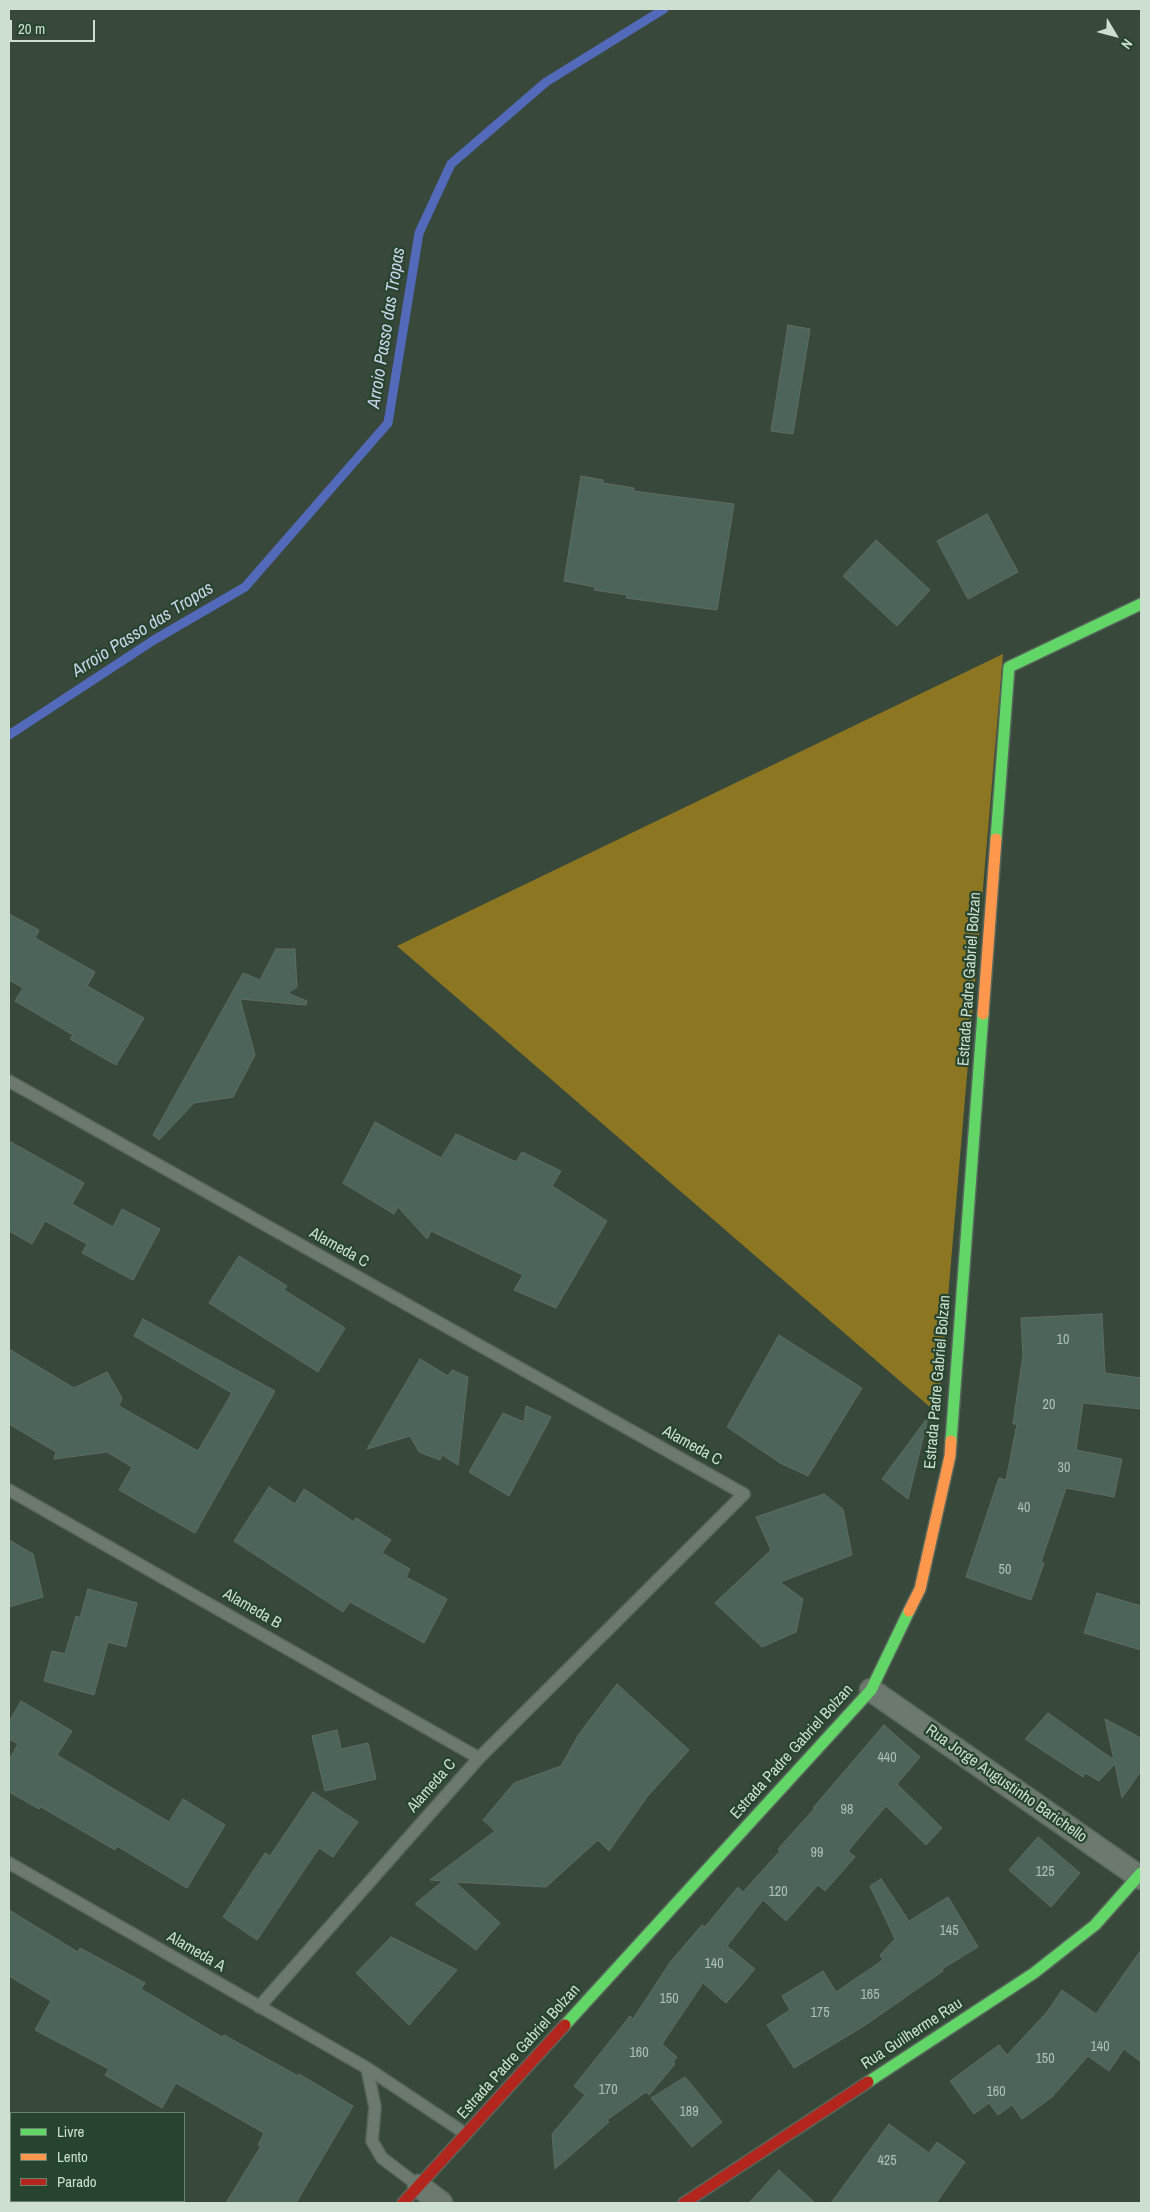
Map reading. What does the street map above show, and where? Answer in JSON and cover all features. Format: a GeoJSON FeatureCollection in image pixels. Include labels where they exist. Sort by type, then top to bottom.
{"type":"FeatureCollection","features":[{"type":"Feature","properties":{"kind":"street","name":"Estrada Padre Gabriel Bolzan"},"geometry":{"type":"LineString","coordinates":[[403,2203],[871,1690],[920,1588],[950,1456],[1009,667],[1141,604]]}},
{"type":"Feature","properties":{"kind":"street","name":"Rua Jorge Augustinho Barichello"},"geometry":{"type":"LineString","coordinates":[[871,1690],[1141,1876]]}},
{"type":"Feature","properties":{"kind":"street","name":"Rua Guilherme Rau"},"geometry":{"type":"LineString","coordinates":[[684,2203],[1034,1973],[1095,1925],[1141,1876]]}},
{"type":"Feature","properties":{"kind":"street"},"geometry":{"type":"LineString","coordinates":[[419,2186],[441,2203]]}},
{"type":"Feature","properties":{"kind":"lane","name":"Alameda C"},"geometry":{"type":"LineString","coordinates":[[9,1081],[744,1494],[479,1758],[259,2006]]}},
{"type":"Feature","properties":{"kind":"lane","name":"Alameda B"},"geometry":{"type":"LineString","coordinates":[[9,1490],[479,1758]]}},
{"type":"Feature","properties":{"kind":"lane","name":"Alameda A"},"geometry":{"type":"LineString","coordinates":[[9,1863],[367,2068],[466,2134]]}},
{"type":"Feature","properties":{"kind":"lane"},"geometry":{"type":"LineString","coordinates":[[367,2068],[375,2107],[372,2141],[382,2158],[419,2186]]}},
{"type":"Feature","properties":{"kind":"shaded area"},"geometry":{"type":"Polygon","coordinates":[[[1003,654],[938,1414],[397,946],[1003,654]]]}},
{"type":"Feature","properties":{"kind":"building"},"geometry":{"type":"Polygon","coordinates":[[[788,325],[810,329],[793,434],[771,431],[788,325]]]}},
{"type":"Feature","properties":{"kind":"building"},"geometry":{"type":"Polygon","coordinates":[[[581,476],[603,480],[603,483],[634,488],[633,491],[734,504],[717,610],[626,598],[627,595],[594,590],[595,587],[564,581],[581,476]]]}},
{"type":"Feature","properties":{"kind":"building"},"geometry":{"type":"Polygon","coordinates":[[[987,514],[1018,572],[968,599],[937,541],[987,514]]]}},
{"type":"Feature","properties":{"kind":"building"},"geometry":{"type":"Polygon","coordinates":[[[876,540],[930,590],[897,626],[843,576],[876,540]]]}},
{"type":"Feature","properties":{"kind":"building"},"geometry":{"type":"Polygon","coordinates":[[[9,914],[39,930],[35,938],[95,972],[87,986],[144,1018],[116,1065],[70,1039],[73,1035],[15,1001],[23,988],[9,980],[9,914]]]}},
{"type":"Feature","properties":{"kind":"building"},"geometry":{"type":"Polygon","coordinates":[[[276,949],[295,949],[297,987],[288,993],[307,1001],[306,1005],[240,999],[255,1055],[233,1097],[194,1103],[159,1140],[153,1135],[243,973],[260,980],[276,949]]]}},
{"type":"Feature","properties":{"kind":"building"},"geometry":{"type":"Polygon","coordinates":[[[375,1122],[441,1158],[456,1134],[516,1162],[522,1152],[561,1171],[552,1186],[607,1221],[556,1308],[514,1290],[523,1275],[431,1231],[427,1239],[398,1207],[394,1214],[343,1183],[375,1122]]]}},
{"type":"Feature","properties":{"kind":"building"},"geometry":{"type":"Polygon","coordinates":[[[9,1141],[84,1183],[72,1204],[113,1227],[122,1209],[160,1229],[133,1280],[82,1253],[87,1244],[45,1221],[32,1244],[9,1231],[9,1141]]]}},
{"type":"Feature","properties":{"kind":"building"},"geometry":{"type":"Polygon","coordinates":[[[239,1256],[287,1286],[284,1290],[345,1328],[318,1372],[209,1303],[239,1256]]]}},
{"type":"Feature","properties":{"kind":"building"},"geometry":{"type":"Polygon","coordinates":[[[1102,1314],[1105,1373],[1141,1378],[1141,1409],[1083,1403],[1076,1450],[1122,1459],[1114,1497],[1066,1488],[1041,1562],[1044,1563],[1031,1600],[966,1577],[999,1478],[1006,1480],[1017,1424],[1013,1424],[1023,1355],[1021,1318],[1102,1314]]]}},
{"type":"Feature","properties":{"kind":"building"},"geometry":{"type":"Polygon","coordinates":[[[143,1319],[275,1391],[195,1533],[119,1490],[132,1467],[107,1452],[54,1459],[56,1452],[9,1424],[9,1349],[74,1388],[107,1372],[122,1398],[119,1406],[198,1451],[232,1393],[134,1336],[143,1319]]]}},
{"type":"Feature","properties":{"kind":"building"},"geometry":{"type":"Polygon","coordinates":[[[779,1335],[862,1388],[808,1476],[780,1463],[727,1427],[779,1335]]]}},
{"type":"Feature","properties":{"kind":"building"},"geometry":{"type":"Polygon","coordinates":[[[420,1359],[448,1376],[452,1370],[468,1377],[458,1465],[442,1455],[440,1460],[419,1452],[410,1436],[367,1449],[420,1359]]]}},
{"type":"Feature","properties":{"kind":"building"},"geometry":{"type":"Polygon","coordinates":[[[526,1406],[551,1417],[509,1496],[469,1472],[503,1413],[524,1422],[526,1406]]]}},
{"type":"Feature","properties":{"kind":"building"},"geometry":{"type":"Polygon","coordinates":[[[928,1418],[908,1499],[882,1479],[928,1418]]]}},
{"type":"Feature","properties":{"kind":"building"},"geometry":{"type":"Polygon","coordinates":[[[269,1487],[295,1504],[304,1489],[354,1522],[356,1518],[391,1540],[382,1553],[410,1569],[406,1577],[447,1599],[424,1643],[350,1602],[343,1612],[234,1541],[269,1487]]]}},
{"type":"Feature","properties":{"kind":"building"},"geometry":{"type":"Polygon","coordinates":[[[824,1494],[843,1509],[852,1555],[780,1582],[803,1599],[796,1632],[762,1647],[715,1603],[771,1550],[756,1517],[824,1494]]]}},
{"type":"Feature","properties":{"kind":"building"},"geometry":{"type":"Polygon","coordinates":[[[9,1540],[33,1554],[43,1597],[9,1607],[9,1540]]]}},
{"type":"Feature","properties":{"kind":"building"},"geometry":{"type":"Polygon","coordinates":[[[88,1589],[137,1603],[126,1647],[108,1642],[94,1695],[44,1681],[52,1651],[65,1654],[76,1616],[80,1618],[88,1589]]]}},
{"type":"Feature","properties":{"kind":"building"},"geometry":{"type":"Polygon","coordinates":[[[1097,1593],[1141,1606],[1141,1650],[1084,1633],[1097,1593]]]}},
{"type":"Feature","properties":{"kind":"building"},"geometry":{"type":"Polygon","coordinates":[[[617,1684],[689,1750],[647,1797],[609,1851],[598,1840],[546,1887],[455,1882],[500,1923],[476,1950],[415,1904],[443,1881],[430,1880],[495,1831],[483,1820],[514,1783],[561,1766],[579,1734],[617,1684]]]}},
{"type":"Feature","properties":{"kind":"building"},"geometry":{"type":"Polygon","coordinates":[[[21,1701],[72,1731],[57,1755],[169,1822],[183,1799],[225,1825],[187,1888],[117,1846],[115,1850],[41,1807],[39,1809],[9,1792],[9,1760],[18,1744],[9,1739],[9,1722],[21,1701]]]}},
{"type":"Feature","properties":{"kind":"building"},"geometry":{"type":"Polygon","coordinates":[[[1048,1713],[1114,1760],[1105,1719],[1141,1738],[1141,1771],[1122,1798],[1115,1764],[1099,1781],[1085,1773],[1083,1777],[1025,1739],[1048,1713]]]}},
{"type":"Feature","properties":{"kind":"building"},"geometry":{"type":"Polygon","coordinates":[[[884,1725],[920,1757],[897,1784],[942,1828],[926,1845],[886,1806],[848,1851],[855,1857],[825,1891],[818,1885],[786,1921],[763,1900],[727,1946],[755,1969],[726,2003],[703,1983],[662,2044],[677,2057],[673,2062],[675,2064],[649,2095],[646,2092],[607,2120],[609,2122],[555,2169],[552,2134],[585,2095],[574,2086],[630,2016],[633,2019],[671,1961],[702,1925],[705,1927],[738,1887],[743,1892],[780,1851],[778,1849],[884,1725]]]}},
{"type":"Feature","properties":{"kind":"building"},"geometry":{"type":"Polygon","coordinates":[[[337,1730],[341,1749],[368,1743],[376,1779],[325,1791],[312,1736],[337,1730]]]}},
{"type":"Feature","properties":{"kind":"building"},"geometry":{"type":"Polygon","coordinates":[[[313,1792],[358,1822],[333,1857],[319,1848],[257,1940],[223,1917],[265,1853],[270,1856],[313,1792]]]}},
{"type":"Feature","properties":{"kind":"building"},"geometry":{"type":"Polygon","coordinates":[[[1038,1837],[1080,1873],[1051,1907],[1009,1870],[1038,1837]]]}},
{"type":"Feature","properties":{"kind":"building"},"geometry":{"type":"Polygon","coordinates":[[[881,1879],[909,1921],[948,1897],[978,1947],[942,1969],[943,1971],[864,2026],[794,2068],[767,2025],[790,2010],[782,1996],[823,1971],[836,1992],[883,1960],[880,1955],[895,1939],[870,1886],[881,1879]]]}},
{"type":"Feature","properties":{"kind":"building"},"geometry":{"type":"Polygon","coordinates":[[[9,1910],[78,1952],[80,1948],[145,1983],[141,1989],[222,2037],[224,2035],[298,2076],[299,2074],[353,2106],[296,2203],[226,2203],[261,2146],[258,2145],[264,2133],[176,2083],[162,2108],[105,2075],[109,2069],[35,2030],[51,2001],[9,1976],[9,1910]]]}},
{"type":"Feature","properties":{"kind":"building"},"geometry":{"type":"Polygon","coordinates":[[[391,1937],[457,1970],[409,2025],[356,1973],[391,1937]]]}},
{"type":"Feature","properties":{"kind":"building"},"geometry":{"type":"Polygon","coordinates":[[[1141,1950],[1141,2062],[1124,2049],[1109,2071],[1088,2056],[1052,2097],[1022,2119],[1012,2105],[998,2115],[989,2103],[974,2114],[950,2081],[999,2045],[1007,2055],[1047,2012],[1062,1990],[1096,2014],[1141,1950]]]}},
{"type":"Feature","properties":{"kind":"building"},"geometry":{"type":"Polygon","coordinates":[[[685,2077],[722,2122],[692,2147],[651,2098],[685,2077]]]}},
{"type":"Feature","properties":{"kind":"building"},"geometry":{"type":"Polygon","coordinates":[[[889,2124],[929,2153],[937,2142],[965,2162],[936,2203],[831,2203],[889,2124]]]}},
{"type":"Feature","properties":{"kind":"building"},"geometry":{"type":"Polygon","coordinates":[[[779,2170],[815,2203],[749,2203],[779,2170]]]}},
{"type":"Feature","properties":{"kind":"waterway","name":"Arroio Passo das Tropas"},"geometry":{"type":"LineString","coordinates":[[9,735],[154,640],[245,587],[388,423],[419,233],[451,164],[546,82],[664,9]]}},
{"type":"Feature","properties":{"kind":"traffic: fast"},"geometry":{"type":"LineString","coordinates":[[996,839],[1009,667],[1141,604]]}},
{"type":"Feature","properties":{"kind":"traffic: fast"},"geometry":{"type":"LineString","coordinates":[[951,1441],[983,1014]]}},
{"type":"Feature","properties":{"kind":"traffic: fast"},"geometry":{"type":"LineString","coordinates":[[565,2025],[871,1690],[909,1611]]}},
{"type":"Feature","properties":{"kind":"traffic: fast"},"geometry":{"type":"LineString","coordinates":[[868,2082],[1034,1973],[1095,1925],[1141,1873]]}},
{"type":"Feature","properties":{"kind":"traffic: slow"},"geometry":{"type":"LineString","coordinates":[[983,1014],[996,839]]}},
{"type":"Feature","properties":{"kind":"traffic: slow"},"geometry":{"type":"LineString","coordinates":[[909,1611],[920,1589],[950,1456],[951,1441]]}},
{"type":"Feature","properties":{"kind":"traffic: jam"},"geometry":{"type":"LineString","coordinates":[[403,2203],[565,2025]]}},
{"type":"Feature","properties":{"kind":"traffic: jam"},"geometry":{"type":"LineString","coordinates":[[684,2203],[868,2082]]}}]}
